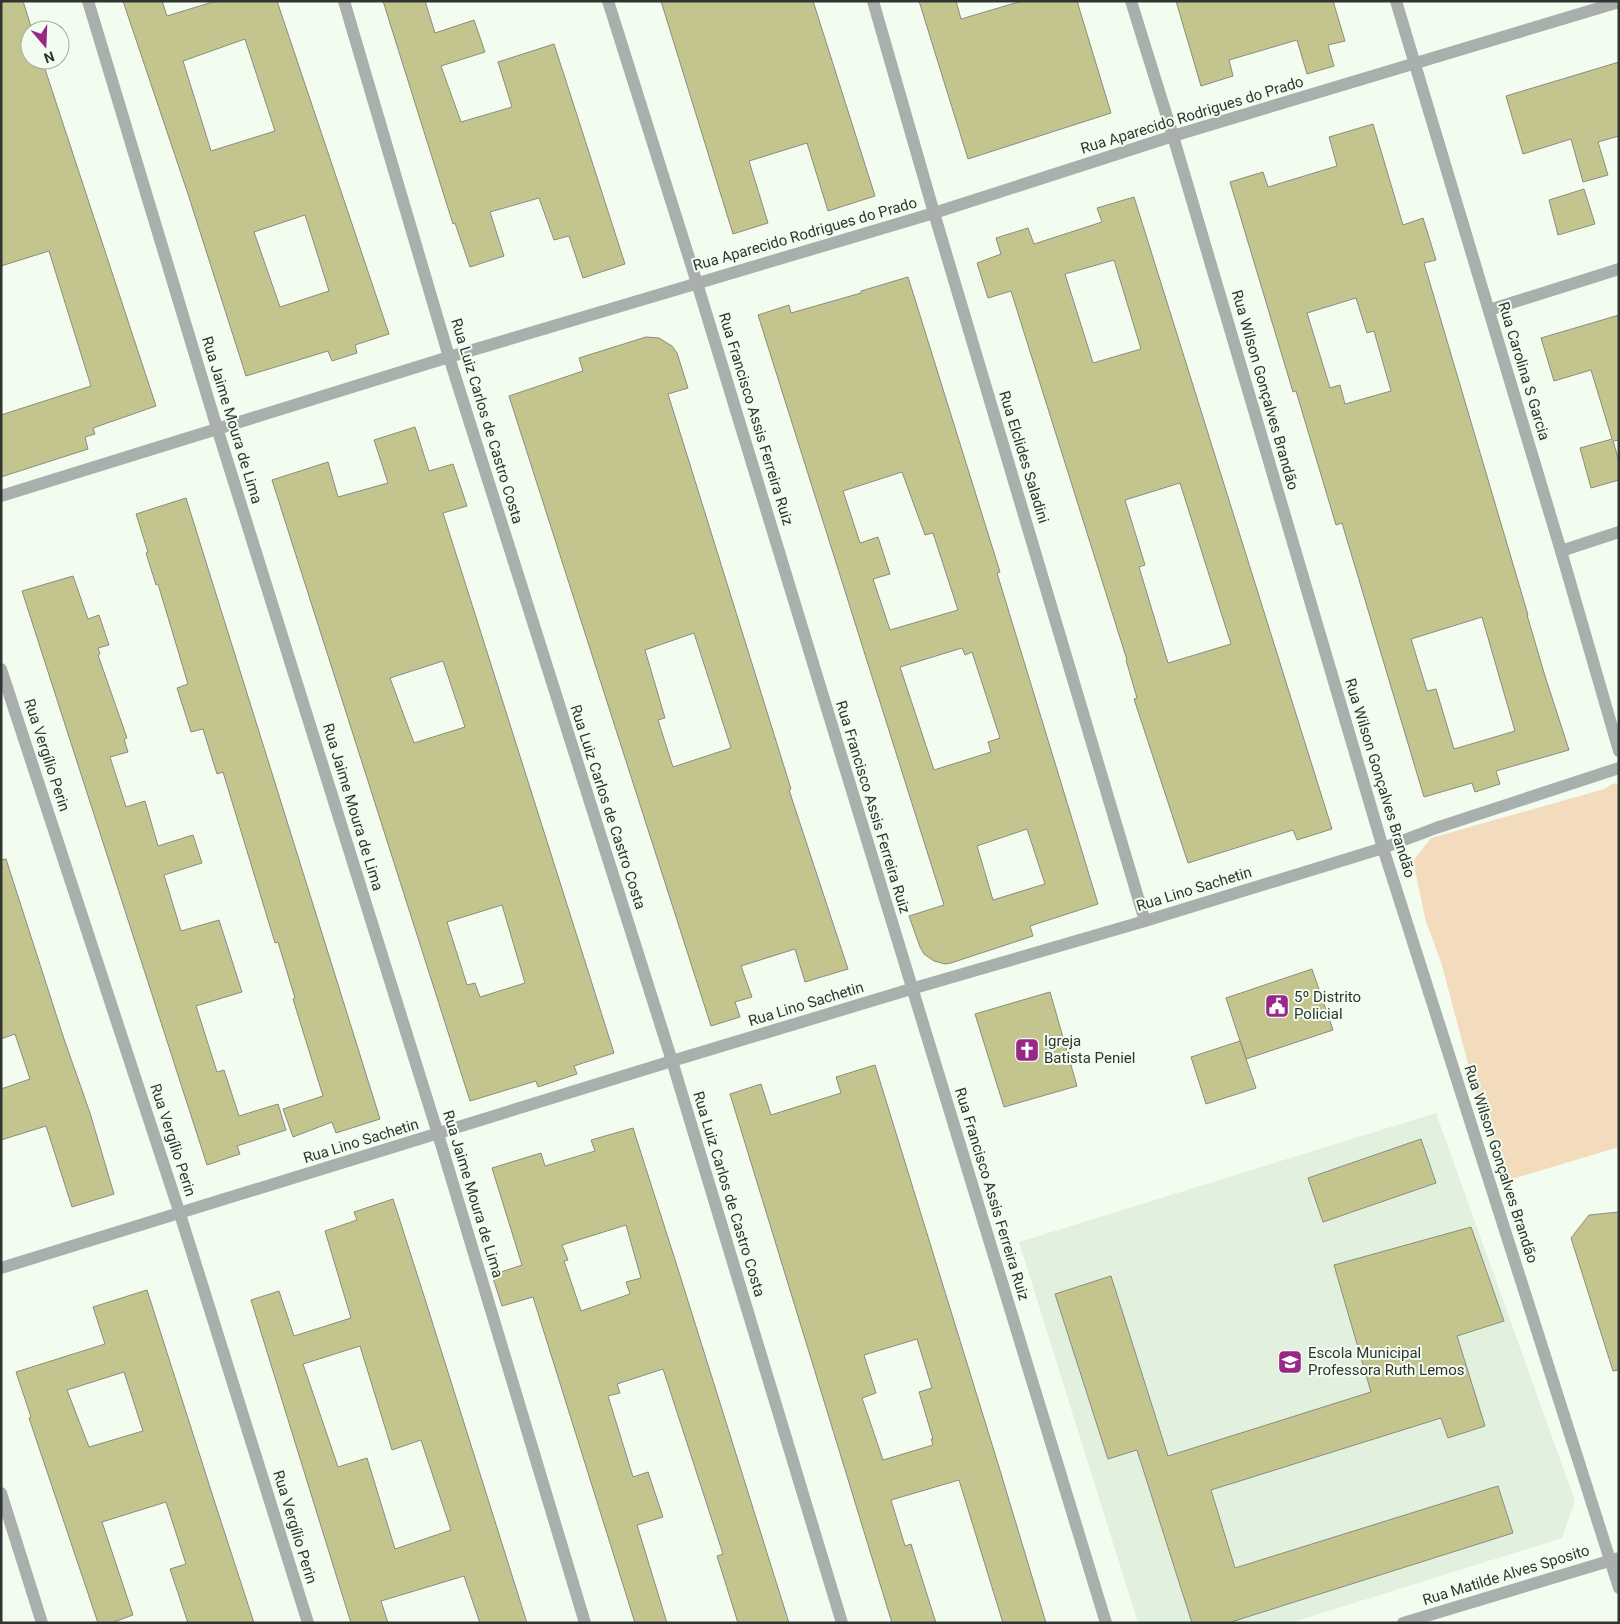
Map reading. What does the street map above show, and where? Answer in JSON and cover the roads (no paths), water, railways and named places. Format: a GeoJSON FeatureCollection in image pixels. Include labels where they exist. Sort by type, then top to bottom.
{"type":"FeatureCollection","features":[{"type":"Feature","properties":{"kind":"street","name":"Rua Jaime Moura de Lima"},"geometry":{"type":"LineString","coordinates":[[88,1],[217,428],[438,1134],[585,1623]]}},
{"type":"Feature","properties":{"kind":"street","name":"Rua Luiz Carlos de Castro Costa"},"geometry":{"type":"LineString","coordinates":[[344,1],[449,357],[672,1061],[842,1623]]}},
{"type":"Feature","properties":{"kind":"street","name":"Rua Francisco Assis Ferreira Ruiz"},"geometry":{"type":"LineString","coordinates":[[608,1],[697,282],[1106,1623]]}},
{"type":"Feature","properties":{"kind":"street","name":"Rua Elclides Saladini"},"geometry":{"type":"LineString","coordinates":[[873,1],[1145,921]]}},
{"type":"Feature","properties":{"kind":"street","name":"Rua Wilson Gonçalves Brandão"},"geometry":{"type":"LineString","coordinates":[[1131,1],[1173,136],[1383,848],[1614,1559],[1619,1588]]}},
{"type":"Feature","properties":{"kind":"street","name":"Rua Carolina S Garcia"},"geometry":{"type":"LineString","coordinates":[[1396,1],[1619,751]]}},
{"type":"Feature","properties":{"kind":"street","name":"Rua Aparecido Rodrigues do Prado"},"geometry":{"type":"LineString","coordinates":[[1,496],[449,357],[934,212],[1173,136],[1619,2]]}},
{"type":"Feature","properties":{"kind":"street"},"geometry":{"type":"LineString","coordinates":[[1489,310],[1619,269]]}},
{"type":"Feature","properties":{"kind":"street"},"geometry":{"type":"LineString","coordinates":[[1561,551],[1619,532]]}},
{"type":"Feature","properties":{"kind":"street","name":"Rua Vergílio Perin"},"geometry":{"type":"LineString","coordinates":[[1,670],[180,1214],[308,1623]]}},
{"type":"Feature","properties":{"kind":"street","name":"Rua Lino Sachetin"},"geometry":{"type":"LineString","coordinates":[[1,1268],[672,1061],[1145,921],[1383,848],[1436,828],[1619,768]]}},
{"type":"Feature","properties":{"kind":"street"},"geometry":{"type":"LineString","coordinates":[[1,1493],[42,1623]]}},
{"type":"Feature","properties":{"kind":"street","name":"Rua Matilde Alves Sposito"},"geometry":{"type":"LineString","coordinates":[[1403,1623],[1614,1559]]}},
{"type":"Feature","properties":{"kind":"place","name":"5º Distrito Policial"},"geometry":{"type":"Point","coordinates":[1277,1006]}},
{"type":"Feature","properties":{"kind":"place","name":"Igreja Batista Peniel"},"geometry":{"type":"Point","coordinates":[1027,1050]}},
{"type":"Feature","properties":{"kind":"place","name":"Escola Municipal Professora Ruth Lemos"},"geometry":{"type":"Point","coordinates":[1290,1362]}}]}
